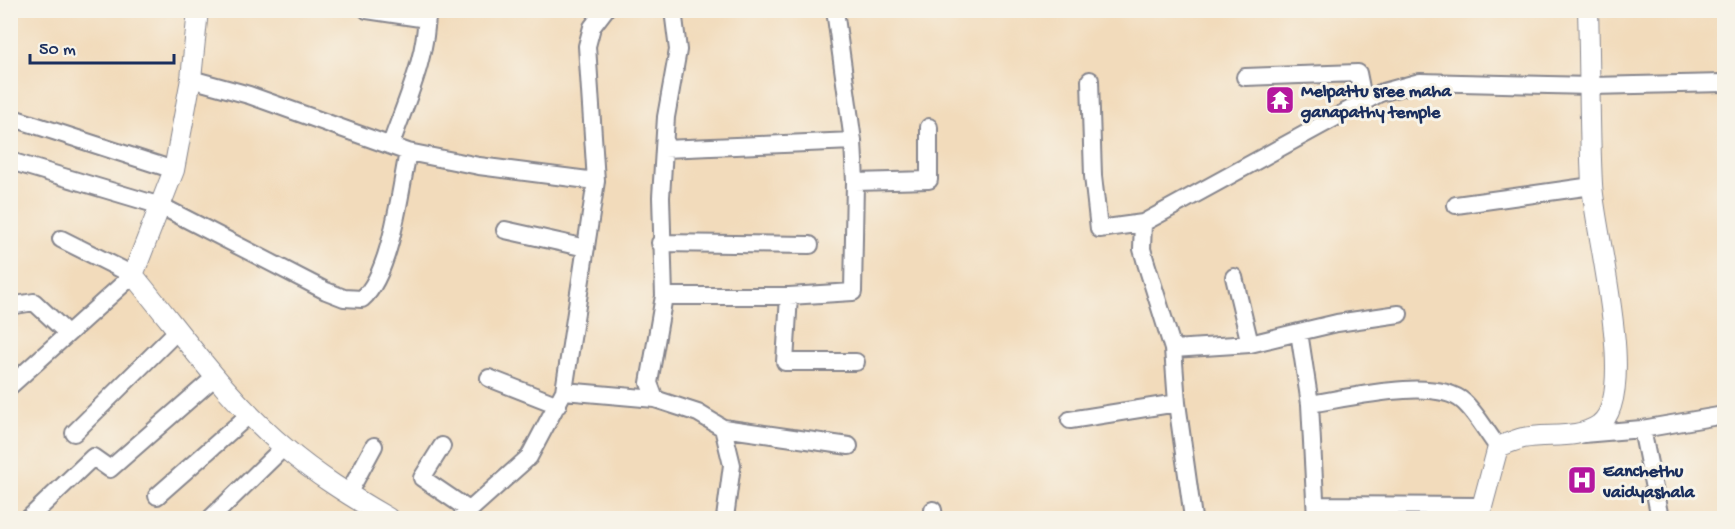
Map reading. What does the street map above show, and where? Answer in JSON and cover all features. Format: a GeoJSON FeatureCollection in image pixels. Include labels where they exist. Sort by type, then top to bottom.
{"type":"FeatureCollection","features":[{"type":"Feature","properties":{"kind":"street"},"geometry":{"type":"LineString","coordinates":[[10,386],[133,275],[174,170],[191,79],[198,10]]}},
{"type":"Feature","properties":{"kind":"street"},"geometry":{"type":"LineString","coordinates":[[367,10],[427,15],[423,54],[390,144]]}},
{"type":"Feature","properties":{"kind":"street"},"geometry":{"type":"LineString","coordinates":[[442,446],[422,478],[465,514],[529,457],[561,398],[596,181],[587,46],[592,27],[604,10]]}},
{"type":"Feature","properties":{"kind":"street"},"geometry":{"type":"LineString","coordinates":[[656,399],[649,383],[663,296],[660,243],[666,117],[678,50],[673,10]]}},
{"type":"Feature","properties":{"kind":"street"},"geometry":{"type":"LineString","coordinates":[[663,296],[789,296],[853,292],[855,182],[853,141],[835,10]]}},
{"type":"Feature","properties":{"kind":"street"},"geometry":{"type":"LineString","coordinates":[[1579,434],[1600,424],[1611,405],[1615,377],[1611,298],[1592,186],[1588,10]]}},
{"type":"Feature","properties":{"kind":"street"},"geometry":{"type":"LineString","coordinates":[[1245,77],[1358,73],[1364,103]]}},
{"type":"Feature","properties":{"kind":"street"},"geometry":{"type":"LineString","coordinates":[[191,79],[249,94],[408,152],[479,166],[596,181]]}},
{"type":"Feature","properties":{"kind":"street"},"geometry":{"type":"LineString","coordinates":[[1090,80],[1093,176],[1099,229],[1143,224],[1380,93],[1420,82],[1591,86],[1725,83]]}},
{"type":"Feature","properties":{"kind":"street"},"geometry":{"type":"LineString","coordinates":[[10,117],[174,170]]}},
{"type":"Feature","properties":{"kind":"street"},"geometry":{"type":"LineString","coordinates":[[855,182],[929,180],[929,127]]}},
{"type":"Feature","properties":{"kind":"street"},"geometry":{"type":"LineString","coordinates":[[664,150],[853,141]]}},
{"type":"Feature","properties":{"kind":"street"},"geometry":{"type":"LineString","coordinates":[[10,161],[160,206],[326,291],[344,298],[362,299],[370,293],[383,270],[408,152]]}},
{"type":"Feature","properties":{"kind":"street"},"geometry":{"type":"LineString","coordinates":[[1456,205],[1592,186]]}},
{"type":"Feature","properties":{"kind":"street"},"geometry":{"type":"LineString","coordinates":[[1143,224],[1144,256],[1173,349],[1177,403],[1193,519]]}},
{"type":"Feature","properties":{"kind":"street"},"geometry":{"type":"LineString","coordinates":[[505,230],[586,248]]}},
{"type":"Feature","properties":{"kind":"street"},"geometry":{"type":"LineString","coordinates":[[61,239],[133,275],[176,332],[250,414],[284,447],[348,494],[388,519]]}},
{"type":"Feature","properties":{"kind":"street"},"geometry":{"type":"LineString","coordinates":[[660,243],[810,245]]}},
{"type":"Feature","properties":{"kind":"street"},"geometry":{"type":"LineString","coordinates":[[1234,277],[1250,344]]}},
{"type":"Feature","properties":{"kind":"street"},"geometry":{"type":"LineString","coordinates":[[789,296],[785,362],[856,362]]}},
{"type":"Feature","properties":{"kind":"street"},"geometry":{"type":"LineString","coordinates":[[10,306],[34,302],[67,333]]}},
{"type":"Feature","properties":{"kind":"street"},"geometry":{"type":"LineString","coordinates":[[1173,349],[1250,344],[1337,323],[1398,314]]}},
{"type":"Feature","properties":{"kind":"street"},"geometry":{"type":"LineString","coordinates":[[74,433],[176,332]]}},
{"type":"Feature","properties":{"kind":"street"},"geometry":{"type":"LineString","coordinates":[[1299,332],[1310,404],[1316,512],[1479,512],[1498,447]]}},
{"type":"Feature","properties":{"kind":"street"},"geometry":{"type":"LineString","coordinates":[[29,519],[93,456],[110,469],[215,376]]}},
{"type":"Feature","properties":{"kind":"street"},"geometry":{"type":"LineString","coordinates":[[489,378],[561,398],[656,399],[698,413],[723,428],[849,446]]}},
{"type":"Feature","properties":{"kind":"street"},"geometry":{"type":"LineString","coordinates":[[1310,404],[1425,388],[1448,392],[1465,403],[1498,447]]}},
{"type":"Feature","properties":{"kind":"street"},"geometry":{"type":"LineString","coordinates":[[1070,420],[1177,403]]}},
{"type":"Feature","properties":{"kind":"street"},"geometry":{"type":"LineString","coordinates":[[157,496],[250,414]]}},
{"type":"Feature","properties":{"kind":"street"},"geometry":{"type":"LineString","coordinates":[[1498,447],[1523,438],[1642,429],[1725,415]]}},
{"type":"Feature","properties":{"kind":"street"},"geometry":{"type":"LineString","coordinates":[[723,428],[732,465],[725,519]]}},
{"type":"Feature","properties":{"kind":"street"},"geometry":{"type":"LineString","coordinates":[[1642,429],[1660,519]]}},
{"type":"Feature","properties":{"kind":"street"},"geometry":{"type":"LineString","coordinates":[[348,494],[374,446]]}},
{"type":"Feature","properties":{"kind":"street"},"geometry":{"type":"LineString","coordinates":[[211,519],[284,447]]}},
{"type":"Feature","properties":{"kind":"place","name":"Melpattu sree maha ganapathy temple"},"geometry":{"type":"Point","coordinates":[1280,100]}},
{"type":"Feature","properties":{"kind":"place","name":"Eanchethu vaidyashala"},"geometry":{"type":"Point","coordinates":[1582,480]}}]}
